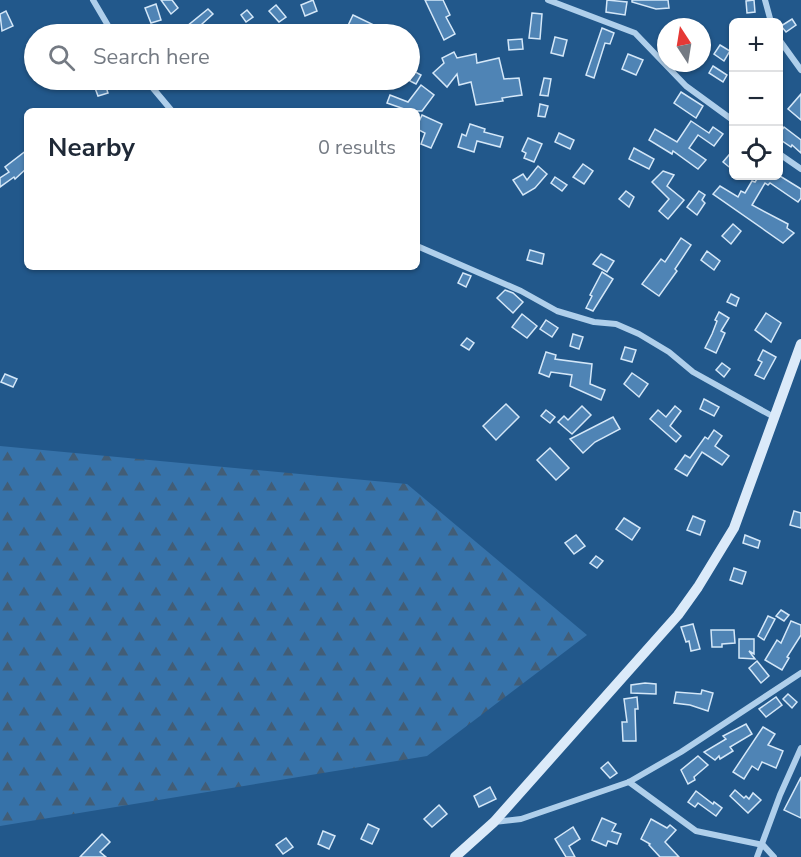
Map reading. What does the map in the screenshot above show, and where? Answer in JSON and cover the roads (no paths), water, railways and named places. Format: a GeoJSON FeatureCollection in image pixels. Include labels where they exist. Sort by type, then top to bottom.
{"type":"FeatureCollection","features":[{"type":"Feature","properties":{"kind":"street"},"geometry":{"type":"LineString","coordinates":[[93,0],[107,24]]}},
{"type":"Feature","properties":{"kind":"street"},"geometry":{"type":"LineString","coordinates":[[548,0],[635,33],[686,86],[729,116]]}},
{"type":"Feature","properties":{"kind":"street"},"geometry":{"type":"LineString","coordinates":[[765,0],[770,18]]}},
{"type":"Feature","properties":{"kind":"street"},"geometry":{"type":"LineString","coordinates":[[783,45],[801,70]]}},
{"type":"Feature","properties":{"kind":"street"},"geometry":{"type":"LineString","coordinates":[[154,90],[169,108]]}},
{"type":"Feature","properties":{"kind":"street"},"geometry":{"type":"LineString","coordinates":[[783,156],[801,169]]}},
{"type":"Feature","properties":{"kind":"street"},"geometry":{"type":"LineString","coordinates":[[420,247],[521,291],[557,311],[594,322],[616,324],[639,334],[669,352],[693,372],[774,417]]}},
{"type":"Feature","properties":{"kind":"street"},"geometry":{"type":"LineString","coordinates":[[455,857],[494,822],[678,615],[698,587],[734,528],[800,347]]}},
{"type":"Feature","properties":{"kind":"street"},"geometry":{"type":"LineString","coordinates":[[494,822],[521,819],[629,782],[681,753],[801,673]]}},
{"type":"Feature","properties":{"kind":"street"},"geometry":{"type":"LineString","coordinates":[[757,857],[780,795],[801,748]]}},
{"type":"Feature","properties":{"kind":"street"},"geometry":{"type":"LineString","coordinates":[[629,782],[696,831],[763,845],[774,857]]}}]}
